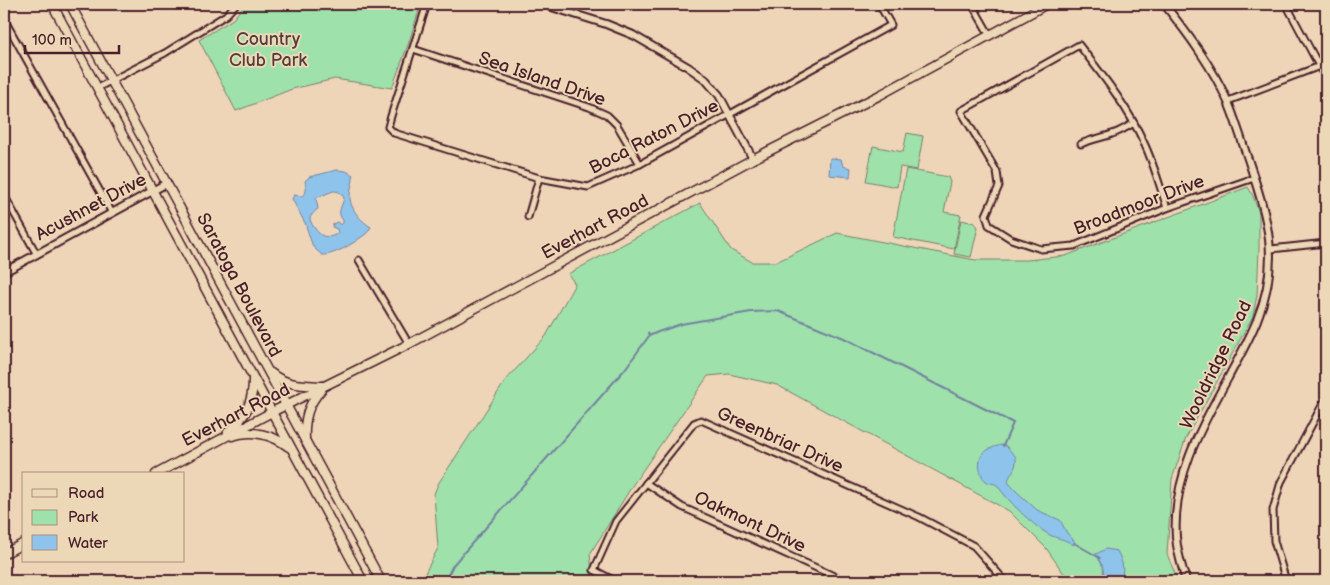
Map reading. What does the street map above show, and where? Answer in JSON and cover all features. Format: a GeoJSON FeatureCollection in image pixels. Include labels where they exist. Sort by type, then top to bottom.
{"type":"FeatureCollection","features":[{"type":"Feature","properties":{"kind":"main road","name":"Saratoga Boulevard"},"geometry":{"type":"LineString","coordinates":[[52,4],[363,581]]}},
{"type":"Feature","properties":{"kind":"main road","name":"Saratoga Boulevard"},"geometry":{"type":"LineString","coordinates":[[70,4],[381,581]]}},
{"type":"Feature","properties":{"kind":"main road","name":"Everhart Road"},"geometry":{"type":"LineString","coordinates":[[160,472],[272,412],[409,344],[753,159],[880,95],[1047,4]]}},
{"type":"Feature","properties":{"kind":"main road"},"geometry":{"type":"LineString","coordinates":[[267,369],[281,380],[291,384],[325,386]]}},
{"type":"Feature","properties":{"kind":"main road"},"geometry":{"type":"LineString","coordinates":[[220,439],[240,421],[247,410],[251,398],[253,377]]}},
{"type":"Feature","properties":{"kind":"main road"},"geometry":{"type":"LineString","coordinates":[[305,441],[304,426],[307,412],[313,400],[325,386]]}},
{"type":"Feature","properties":{"kind":"main road"},"geometry":{"type":"LineString","coordinates":[[220,439],[236,434],[265,434],[290,448]]}},
{"type":"Feature","properties":{"kind":"main road"},"geometry":{"type":"LineString","coordinates":[[4,554],[22,544]]}},
{"type":"Feature","properties":{"kind":"street"},"geometry":{"type":"LineString","coordinates":[[97,88],[166,53],[226,15],[236,4]]}},
{"type":"Feature","properties":{"kind":"street"},"geometry":{"type":"LineString","coordinates":[[413,49],[427,4]]}},
{"type":"Feature","properties":{"kind":"street"},"geometry":{"type":"LineString","coordinates":[[542,4],[552,5],[633,35],[688,66],[705,79],[719,95],[753,159]]}},
{"type":"Feature","properties":{"kind":"street","name":"Boca Raton Drive"},"geometry":{"type":"LineString","coordinates":[[413,49],[388,127],[394,133],[539,178],[588,187],[640,164],[891,25],[879,4]]}},
{"type":"Feature","properties":{"kind":"street"},"geometry":{"type":"LineString","coordinates":[[972,4],[989,34]]}},
{"type":"Feature","properties":{"kind":"street","name":"Wooldridge Road"},"geometry":{"type":"LineString","coordinates":[[1164,4],[1186,31],[1210,68],[1228,101],[1264,209],[1269,232],[1270,249],[1268,280],[1257,320],[1248,341],[1202,426],[1184,469],[1176,514],[1176,538],[1186,581]]}},
{"type":"Feature","properties":{"kind":"street"},"geometry":{"type":"LineString","coordinates":[[1286,4],[1326,79]]}},
{"type":"Feature","properties":{"kind":"street"},"geometry":{"type":"LineString","coordinates":[[4,19],[112,213]]}},
{"type":"Feature","properties":{"kind":"street","name":"Broadmoor Drive"},"geometry":{"type":"LineString","coordinates":[[1134,123],[1109,83],[1079,45],[961,111],[997,172],[999,186],[986,215],[988,225],[1011,239],[1041,249],[1074,246],[1167,208],[1254,178]]}},
{"type":"Feature","properties":{"kind":"street","name":"Sea Island Drive"},"geometry":{"type":"LineString","coordinates":[[413,49],[589,107],[607,115],[617,125],[640,164]]}},
{"type":"Feature","properties":{"kind":"street"},"geometry":{"type":"LineString","coordinates":[[1228,101],[1326,62]]}},
{"type":"Feature","properties":{"kind":"street"},"geometry":{"type":"LineString","coordinates":[[1081,144],[1119,132],[1134,123],[1145,145],[1167,208]]}},
{"type":"Feature","properties":{"kind":"street"},"geometry":{"type":"LineString","coordinates":[[528,217],[539,178]]}},
{"type":"Feature","properties":{"kind":"street","name":"Acushnet Drive"},"geometry":{"type":"LineString","coordinates":[[4,272],[166,183]]}},
{"type":"Feature","properties":{"kind":"street"},"geometry":{"type":"LineString","coordinates":[[4,195],[36,253]]}},
{"type":"Feature","properties":{"kind":"street"},"geometry":{"type":"LineString","coordinates":[[1270,249],[1326,243]]}},
{"type":"Feature","properties":{"kind":"street"},"geometry":{"type":"LineString","coordinates":[[359,260],[409,344]]}},
{"type":"Feature","properties":{"kind":"street"},"geometry":{"type":"LineString","coordinates":[[1286,581],[1274,540],[1273,510],[1281,482],[1326,398]]}},
{"type":"Feature","properties":{"kind":"street","name":"Greenbriar Drive"},"geometry":{"type":"LineString","coordinates":[[615,581],[594,570],[616,521],[694,423],[701,420],[919,517],[974,546],[1005,581]]}},
{"type":"Feature","properties":{"kind":"street","name":"Oakmont Drive"},"geometry":{"type":"LineString","coordinates":[[646,483],[682,507],[845,581]]}},
{"type":"Feature","properties":{"kind":"green space","name":"Country Club Park"},"geometry":{"type":"Polygon","coordinates":[[[245,4],[421,4],[392,88],[335,79],[292,89],[236,111],[199,40],[233,19],[245,4]]]}},
{"type":"Feature","properties":{"kind":"green space"},"geometry":{"type":"Polygon","coordinates":[[[907,133],[923,136],[917,170],[900,167],[897,187],[866,181],[873,146],[903,152],[907,133]]]}},
{"type":"Feature","properties":{"kind":"green space"},"geometry":{"type":"Polygon","coordinates":[[[906,169],[948,177],[950,182],[944,212],[961,215],[954,249],[893,237],[906,169]]]}},
{"type":"Feature","properties":{"kind":"green space"},"geometry":{"type":"Polygon","coordinates":[[[1248,187],[1259,213],[1257,295],[1253,316],[1186,438],[1172,479],[1167,554],[1178,581],[1069,581],[1046,548],[1009,511],[777,385],[729,374],[708,376],[634,483],[590,554],[593,581],[421,581],[438,548],[434,494],[438,484],[506,380],[546,336],[575,284],[568,274],[700,203],[731,250],[752,262],[776,262],[837,233],[975,260],[1027,260],[1065,256],[1248,187]]]}},
{"type":"Feature","properties":{"kind":"green space"},"geometry":{"type":"Polygon","coordinates":[[[961,220],[975,223],[978,227],[971,257],[954,254],[961,220]]]}},
{"type":"Feature","properties":{"kind":"water"},"geometry":{"type":"Polygon","coordinates":[[[830,158],[841,159],[843,166],[851,168],[850,177],[829,175],[830,158]]]}},
{"type":"Feature","properties":{"kind":"water"},"geometry":{"type":"Polygon","coordinates":[[[337,170],[346,171],[353,175],[350,192],[351,205],[356,214],[371,227],[367,233],[349,245],[327,255],[322,255],[313,247],[305,223],[292,199],[294,195],[302,196],[305,193],[305,181],[309,177],[337,170]],[[335,191],[316,198],[318,209],[310,218],[316,230],[328,237],[338,233],[337,229],[332,227],[333,224],[337,222],[341,225],[343,223],[340,212],[344,198],[335,191]]]}},
{"type":"Feature","properties":{"kind":"water"},"geometry":{"type":"Polygon","coordinates":[[[1001,445],[1006,446],[1016,457],[1015,466],[1008,482],[1037,510],[1060,520],[1067,533],[1075,542],[1073,545],[1041,530],[1020,512],[997,485],[984,479],[979,464],[981,456],[987,450],[1001,445]]]}},
{"type":"Feature","properties":{"kind":"water"},"geometry":{"type":"Polygon","coordinates":[[[1106,549],[1117,551],[1119,555],[1123,570],[1120,581],[1104,581],[1103,567],[1096,554],[1106,549]]]}},
{"type":"Feature","properties":{"kind":"waterway"},"geometry":{"type":"LineString","coordinates":[[648,333],[649,336],[681,324],[751,312],[778,311],[844,338],[1013,423],[1003,446]]}},
{"type":"Feature","properties":{"kind":"waterway"},"geometry":{"type":"LineString","coordinates":[[445,581],[453,565],[625,369],[649,336]]}},
{"type":"Feature","properties":{"kind":"waterway"},"geometry":{"type":"LineString","coordinates":[[1074,543],[1100,558]]}}]}
